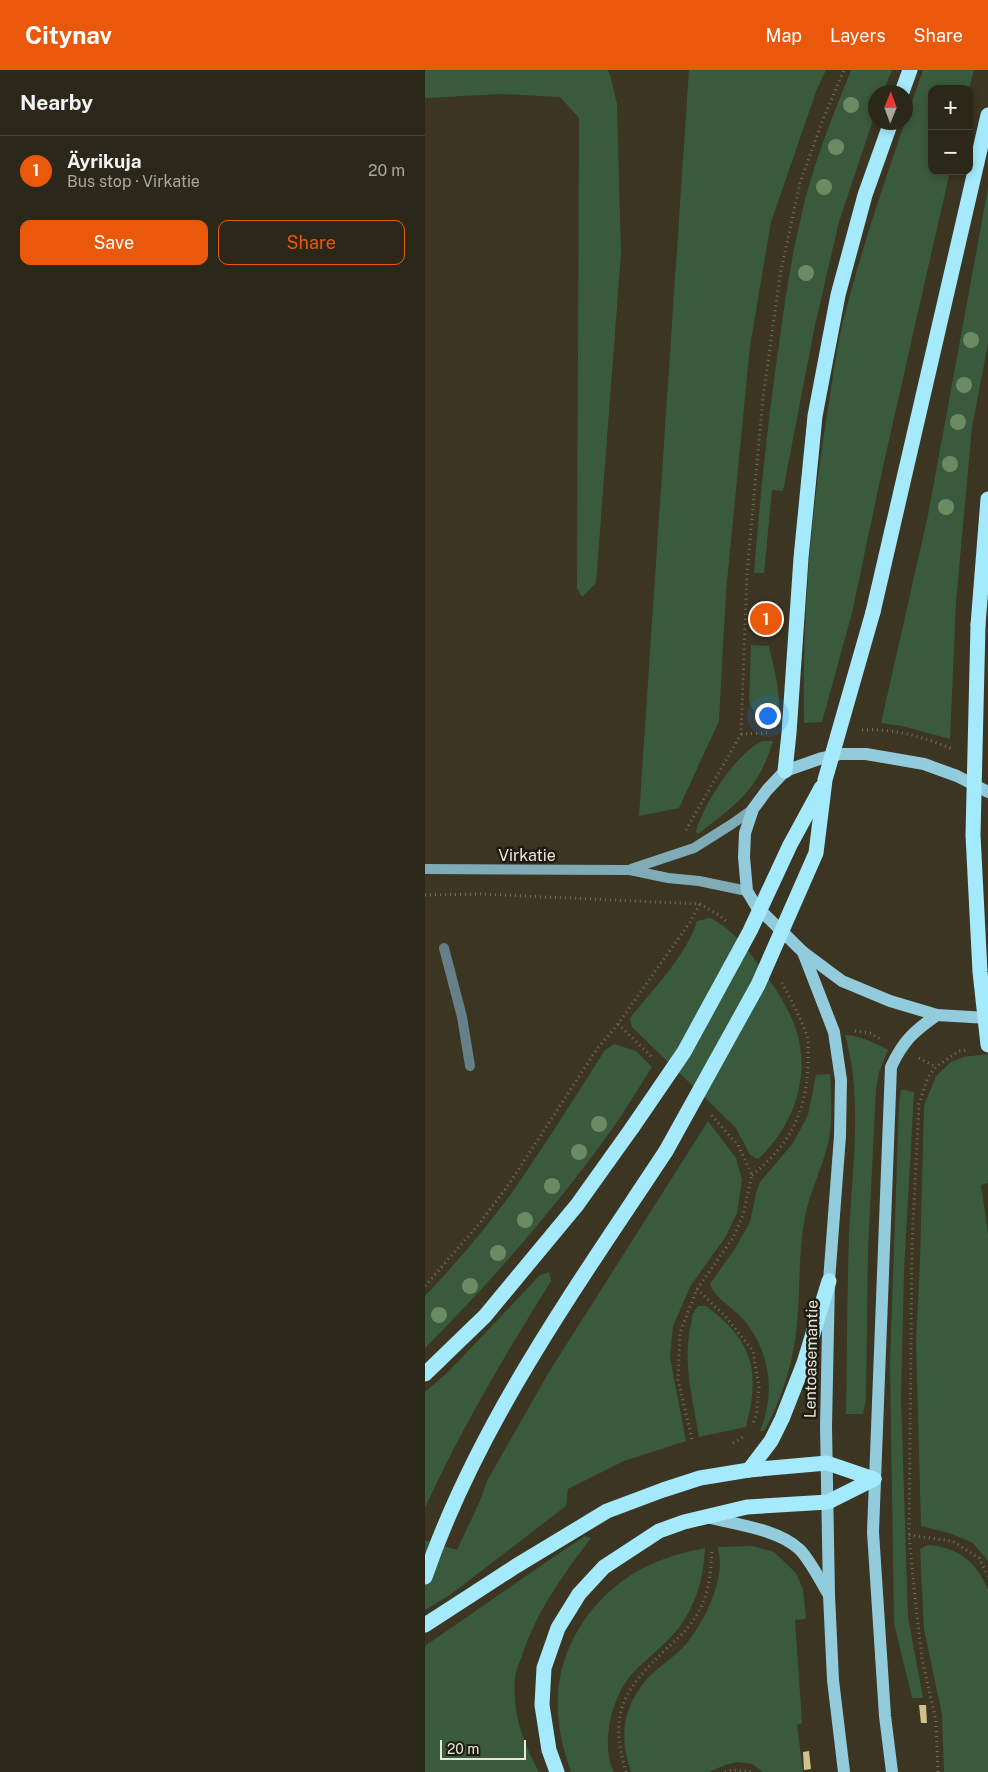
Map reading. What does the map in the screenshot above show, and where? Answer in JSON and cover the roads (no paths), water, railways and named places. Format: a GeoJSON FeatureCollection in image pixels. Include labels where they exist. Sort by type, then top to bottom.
{"type":"FeatureCollection","features":[{"type":"Feature","properties":{"kind":"highway"},"geometry":{"type":"LineString","coordinates":[[905,85],[910,70]]}},
{"type":"Feature","properties":{"kind":"highway"},"geometry":{"type":"LineString","coordinates":[[425,1577],[454,1504],[502,1407],[560,1313],[666,1151],[759,985],[816,853],[825,780],[873,612],[988,115]]}},
{"type":"Feature","properties":{"kind":"highway"},"geometry":{"type":"LineString","coordinates":[[785,771],[801,558],[815,416],[838,294],[865,195],[888,130]]}},
{"type":"Feature","properties":{"kind":"highway"},"geometry":{"type":"LineString","coordinates":[[988,499],[978,625],[973,835],[980,972],[988,1045]]}},
{"type":"Feature","properties":{"kind":"highway"},"geometry":{"type":"LineString","coordinates":[[425,1374],[485,1316],[577,1205],[684,1052],[750,931],[790,845],[825,780]]}},
{"type":"Feature","properties":{"kind":"highway"},"geometry":{"type":"LineString","coordinates":[[749,1470],[771,1441],[781,1420],[804,1363],[829,1282]]}},
{"type":"Feature","properties":{"kind":"highway"},"geometry":{"type":"LineString","coordinates":[[425,1625],[516,1566],[607,1511],[700,1478],[749,1470],[827,1463],[874,1479]]}},
{"type":"Feature","properties":{"kind":"highway"},"geometry":{"type":"LineString","coordinates":[[557,1772],[549,1750],[542,1705],[544,1668],[558,1628],[579,1594],[604,1567],[659,1531],[685,1522],[747,1507],[828,1502],[874,1479]]}},
{"type":"Feature","properties":{"kind":"main road"},"geometry":{"type":"LineString","coordinates":[[988,792],[957,776],[924,764],[866,754],[841,754],[822,758],[785,771],[767,790],[753,809],[745,833],[744,857],[747,891],[756,906],[803,952],[842,981],[890,1001],[937,1015],[988,1018]]}},
{"type":"Feature","properties":{"kind":"main road","name":"Lentoasemantie"},"geometry":{"type":"LineString","coordinates":[[803,952],[834,1032],[841,1080],[840,1136],[829,1282],[827,1463],[829,1595],[833,1680],[844,1772]]}},
{"type":"Feature","properties":{"kind":"main road"},"geometry":{"type":"LineString","coordinates":[[892,1772],[885,1716],[873,1532],[891,1067],[900,1049],[918,1028],[937,1015]]}},
{"type":"Feature","properties":{"kind":"main road"},"geometry":{"type":"LineString","coordinates":[[707,1517],[787,1539],[800,1550],[829,1595]]}},
{"type":"Feature","properties":{"kind":"street","name":"Virkatie"},"geometry":{"type":"LineString","coordinates":[[630,870],[694,848],[753,809]]}},
{"type":"Feature","properties":{"kind":"street","name":"Virkatie"},"geometry":{"type":"LineString","coordinates":[[425,869],[630,870],[747,891]]}},
{"type":"Feature","properties":{"kind":"lane"},"geometry":{"type":"LineString","coordinates":[[444,948],[462,1017],[470,1066]]}},
{"type":"Feature","properties":{"kind":"place","name":"Äyrikuja"},"geometry":{"type":"Point","coordinates":[766,619]}}]}
